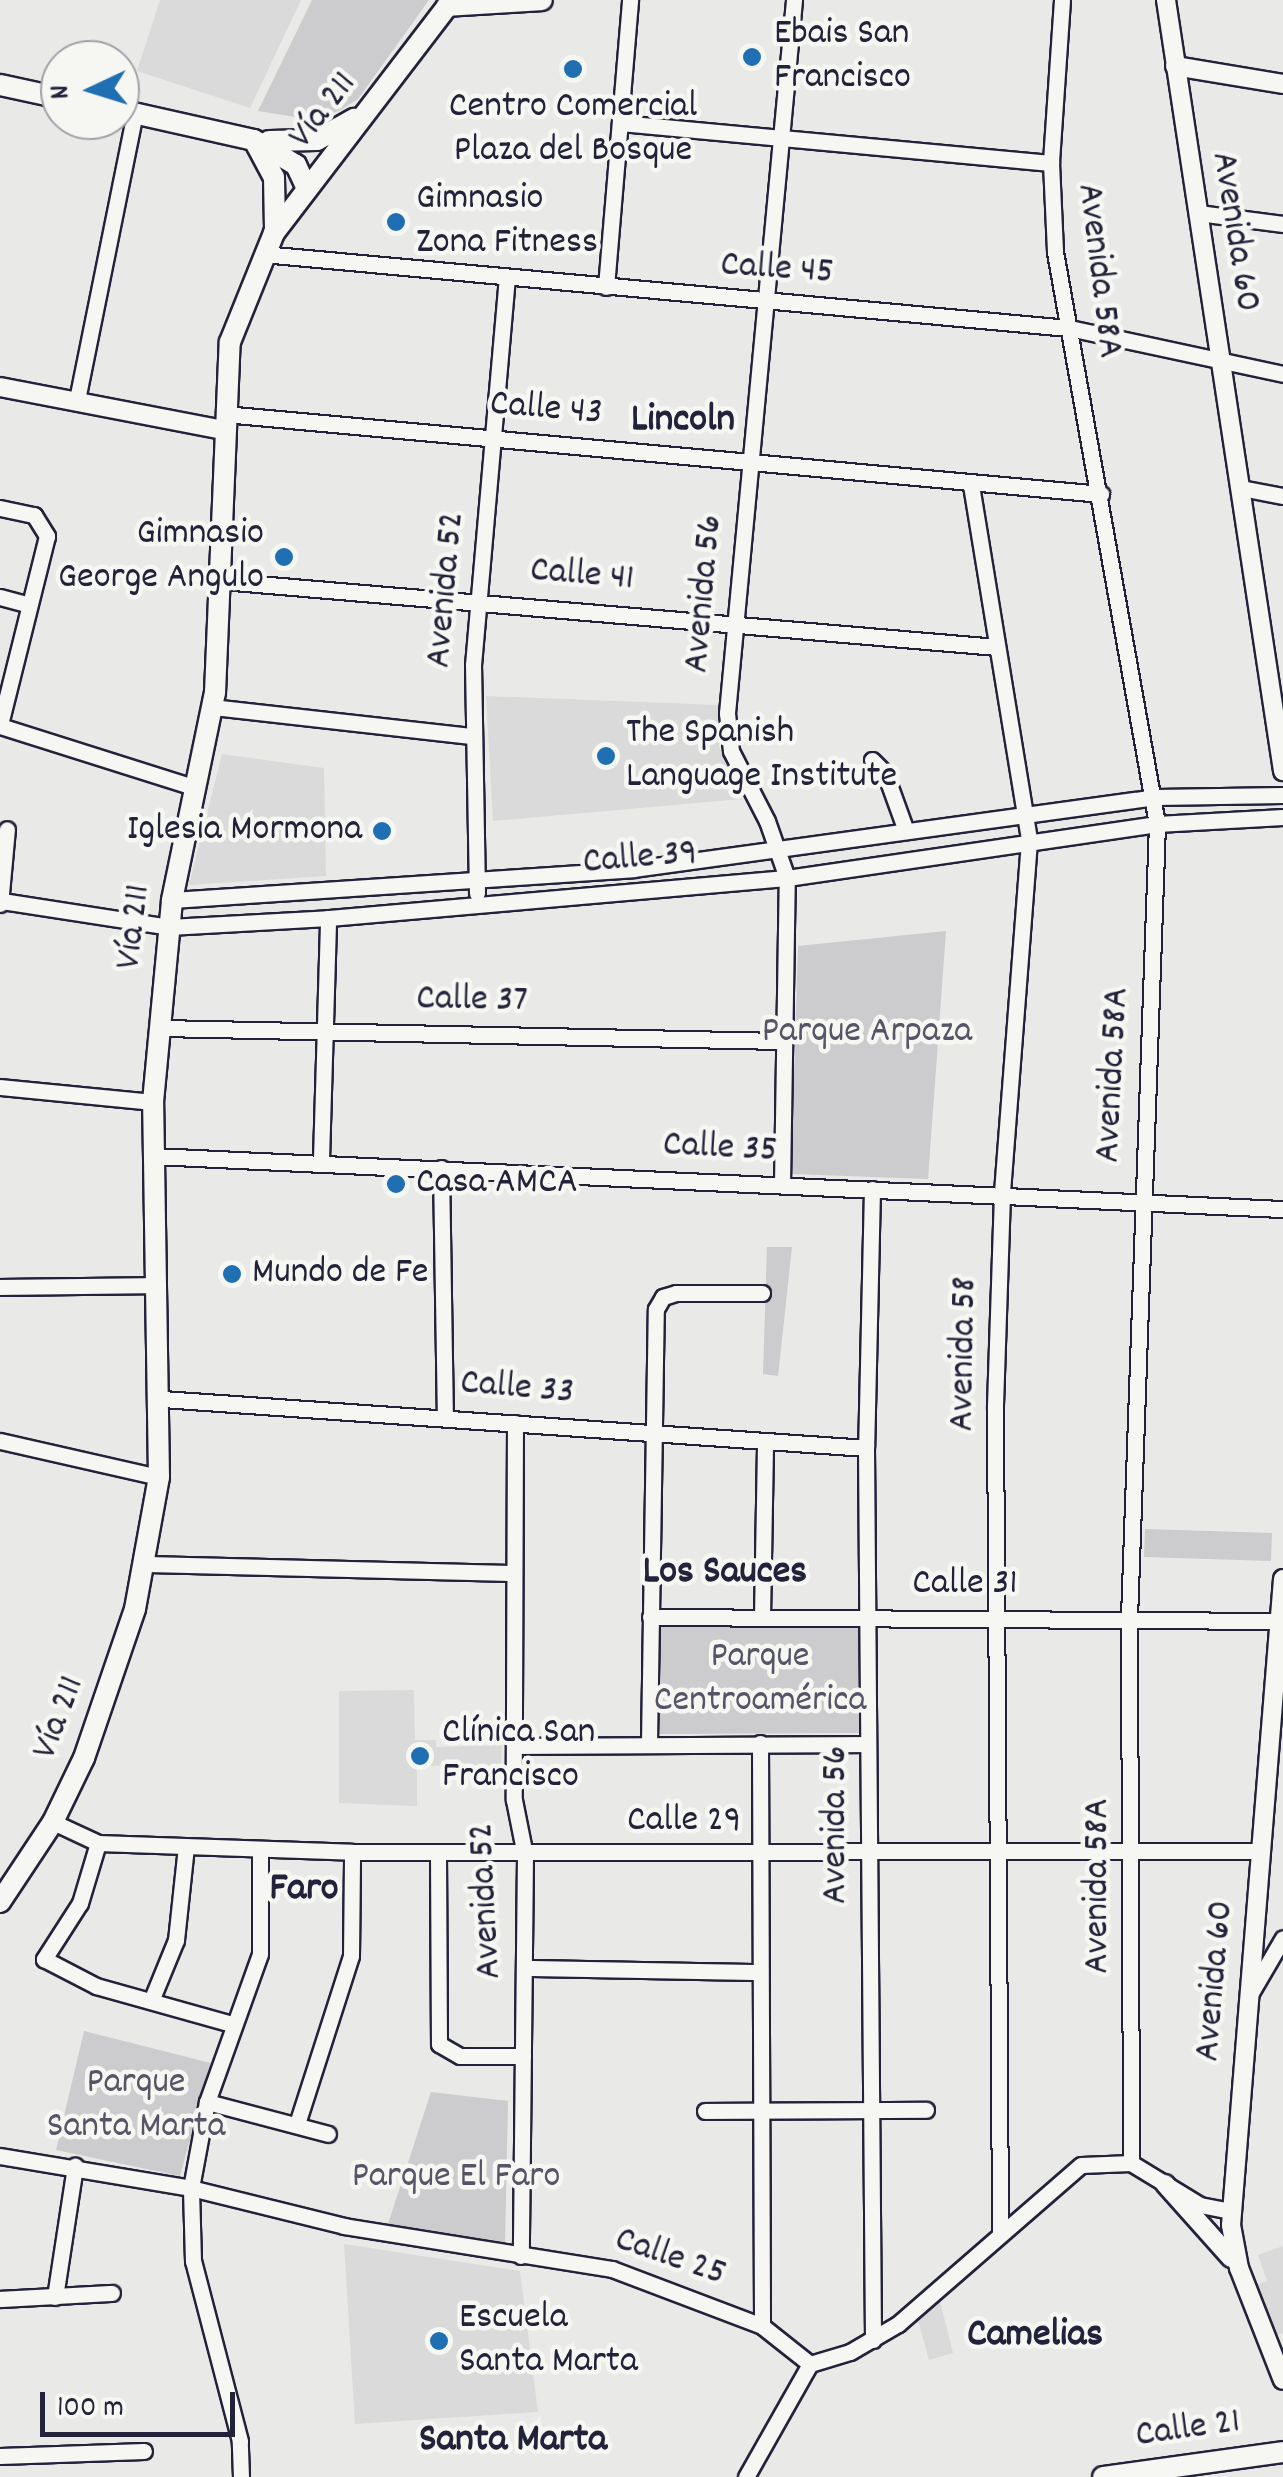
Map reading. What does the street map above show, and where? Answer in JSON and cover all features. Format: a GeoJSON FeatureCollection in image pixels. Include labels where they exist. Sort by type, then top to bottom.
{"type":"FeatureCollection","features":[{"type":"Feature","properties":{"kind":"main road"},"geometry":{"type":"LineString","coordinates":[[449,3],[542,0]]}},
{"type":"Feature","properties":{"kind":"main road"},"geometry":{"type":"LineString","coordinates":[[431,29],[514,2]]}},
{"type":"Feature","properties":{"kind":"main road","name":"Vía 211"},"geometry":{"type":"LineString","coordinates":[[0,1902],[53,1822],[118,1665],[145,1564],[159,1477],[162,1399],[153,1102],[172,900],[212,707],[222,581],[224,422],[230,342],[274,233],[449,3]]}},
{"type":"Feature","properties":{"kind":"main road"},"geometry":{"type":"LineString","coordinates":[[1,90],[40,95]]}},
{"type":"Feature","properties":{"kind":"main road"},"geometry":{"type":"LineString","coordinates":[[140,114],[254,140],[317,140],[376,103]]}},
{"type":"Feature","properties":{"kind":"main road"},"geometry":{"type":"LineString","coordinates":[[254,140],[296,164],[306,190]]}},
{"type":"Feature","properties":{"kind":"main road"},"geometry":{"type":"LineString","coordinates":[[254,140],[277,191],[274,233]]}},
{"type":"Feature","properties":{"kind":"main road","name":"Calle 21"},"geometry":{"type":"LineString","coordinates":[[1103,2477],[1186,2471],[1283,2452]]}},
{"type":"Feature","properties":{"kind":"street"},"geometry":{"type":"LineString","coordinates":[[606,288],[630,0]]}},
{"type":"Feature","properties":{"kind":"street","name":"Avenida 56"},"geometry":{"type":"LineString","coordinates":[[782,1184],[787,878],[727,734],[734,622],[794,0]]}},
{"type":"Feature","properties":{"kind":"street","name":"Avenida 58A"},"geometry":{"type":"LineString","coordinates":[[1062,0],[1051,162],[1055,252],[1158,824],[1141,1204],[1129,1619],[1131,2162]]}},
{"type":"Feature","properties":{"kind":"street","name":"Avenida 60"},"geometry":{"type":"LineString","coordinates":[[1166,0],[1241,488],[1276,664],[1283,771]]}},
{"type":"Feature","properties":{"kind":"street"},"geometry":{"type":"LineString","coordinates":[[1175,66],[1283,84]]}},
{"type":"Feature","properties":{"kind":"street"},"geometry":{"type":"LineString","coordinates":[[620,123],[1051,162]]}},
{"type":"Feature","properties":{"kind":"street"},"geometry":{"type":"LineString","coordinates":[[78,400],[123,140]]}},
{"type":"Feature","properties":{"kind":"street"},"geometry":{"type":"LineString","coordinates":[[1198,213],[1283,224]]}},
{"type":"Feature","properties":{"kind":"street","name":"Calle 45"},"geometry":{"type":"LineString","coordinates":[[263,254],[767,304],[1069,328],[1283,374]]}},
{"type":"Feature","properties":{"kind":"street","name":"Avenida 52"},"geometry":{"type":"LineString","coordinates":[[478,907],[472,736],[476,599],[507,279]]}},
{"type":"Feature","properties":{"kind":"street","name":"Calle 43"},"geometry":{"type":"LineString","coordinates":[[0,387],[224,422],[493,437],[971,485],[1100,494]]}},
{"type":"Feature","properties":{"kind":"street","name":"Avenida 58"},"geometry":{"type":"LineString","coordinates":[[971,485],[1029,841],[1002,1194],[997,1618],[1000,2231]]}},
{"type":"Feature","properties":{"kind":"street"},"geometry":{"type":"LineString","coordinates":[[1241,488],[1283,496]]}},
{"type":"Feature","properties":{"kind":"street"},"geometry":{"type":"LineString","coordinates":[[0,508],[44,524],[0,725],[194,787]]}},
{"type":"Feature","properties":{"kind":"street","name":"Calle 41"},"geometry":{"type":"LineString","coordinates":[[222,581],[476,599],[996,647]]}},
{"type":"Feature","properties":{"kind":"street"},"geometry":{"type":"LineString","coordinates":[[0,598],[27,604]]}},
{"type":"Feature","properties":{"kind":"street"},"geometry":{"type":"LineString","coordinates":[[212,707],[472,736]]}},
{"type":"Feature","properties":{"kind":"street"},"geometry":{"type":"LineString","coordinates":[[872,760],[886,774],[906,832]]}},
{"type":"Feature","properties":{"kind":"street","name":"Calle 39"},"geometry":{"type":"LineString","coordinates":[[172,900],[476,883],[779,852],[1156,797],[1283,795]]}},
{"type":"Feature","properties":{"kind":"street","name":"Calle 39"},"geometry":{"type":"LineString","coordinates":[[1,903],[169,927],[328,918],[787,878],[1158,824],[1283,817]]}},
{"type":"Feature","properties":{"kind":"street"},"geometry":{"type":"LineString","coordinates":[[1,903],[7,829]]}},
{"type":"Feature","properties":{"kind":"street"},"geometry":{"type":"LineString","coordinates":[[321,1159],[328,918]]}},
{"type":"Feature","properties":{"kind":"street","name":"Calle 37"},"geometry":{"type":"LineString","coordinates":[[160,1028],[783,1041]]}},
{"type":"Feature","properties":{"kind":"street"},"geometry":{"type":"LineString","coordinates":[[0,1087],[153,1102]]}},
{"type":"Feature","properties":{"kind":"street","name":"Calle 35"},"geometry":{"type":"LineString","coordinates":[[153,1156],[321,1159],[1283,1209]]}},
{"type":"Feature","properties":{"kind":"street"},"geometry":{"type":"LineString","coordinates":[[441,1168],[445,1416]]}},
{"type":"Feature","properties":{"kind":"street","name":"Avenida 56"},"geometry":{"type":"LineString","coordinates":[[872,1190],[866,1448],[873,2340]]}},
{"type":"Feature","properties":{"kind":"street"},"geometry":{"type":"LineString","coordinates":[[0,1287],[158,1285]]}},
{"type":"Feature","properties":{"kind":"street"},"geometry":{"type":"LineString","coordinates":[[649,1743],[656,1309],[663,1297],[762,1293]]}},
{"type":"Feature","properties":{"kind":"street","name":"Calle 33"},"geometry":{"type":"LineString","coordinates":[[162,1399],[866,1448]]}},
{"type":"Feature","properties":{"kind":"street","name":"Avenida 52"},"geometry":{"type":"LineString","coordinates":[[515,1423],[514,1800],[526,1854],[521,2256]]}},
{"type":"Feature","properties":{"kind":"street"},"geometry":{"type":"LineString","coordinates":[[0,1441],[159,1477]]}},
{"type":"Feature","properties":{"kind":"street"},"geometry":{"type":"LineString","coordinates":[[762,1618],[766,1441]]}},
{"type":"Feature","properties":{"kind":"street"},"geometry":{"type":"LineString","coordinates":[[145,1564],[514,1573]]}},
{"type":"Feature","properties":{"kind":"street","name":"Avenida 60"},"geometry":{"type":"LineString","coordinates":[[1283,1579],[1231,2211],[1238,2268],[1283,2380]]}},
{"type":"Feature","properties":{"kind":"street","name":"Calle 31"},"geometry":{"type":"LineString","coordinates":[[650,1617],[1279,1621]]}},
{"type":"Feature","properties":{"kind":"street"},"geometry":{"type":"LineString","coordinates":[[760,1744],[762,2326]]}},
{"type":"Feature","properties":{"kind":"street"},"geometry":{"type":"LineString","coordinates":[[515,1746],[868,1744]]}},
{"type":"Feature","properties":{"kind":"street","name":"Calle 29"},"geometry":{"type":"LineString","coordinates":[[53,1822],[98,1843],[352,1852],[1000,1855],[1259,1851]]}},
{"type":"Feature","properties":{"kind":"street"},"geometry":{"type":"LineString","coordinates":[[98,1843],[80,1903],[44,1960],[96,1986],[232,2024]]}},
{"type":"Feature","properties":{"kind":"street"},"geometry":{"type":"LineString","coordinates":[[151,2001],[176,1940],[186,1847]]}},
{"type":"Feature","properties":{"kind":"street"},"geometry":{"type":"LineString","coordinates":[[241,2477],[240,2441],[193,2261],[191,2188],[207,2102],[260,1954],[260,1849]]}},
{"type":"Feature","properties":{"kind":"street"},"geometry":{"type":"LineString","coordinates":[[297,2124],[351,1956],[352,1852]]}},
{"type":"Feature","properties":{"kind":"street"},"geometry":{"type":"LineString","coordinates":[[438,1854],[439,2044],[460,2056],[524,2056]]}},
{"type":"Feature","properties":{"kind":"street"},"geometry":{"type":"LineString","coordinates":[[1246,2003],[1283,1938]]}},
{"type":"Feature","properties":{"kind":"street"},"geometry":{"type":"LineString","coordinates":[[526,1968],[760,1972]]}},
{"type":"Feature","properties":{"kind":"street"},"geometry":{"type":"LineString","coordinates":[[207,2102],[328,2134]]}},
{"type":"Feature","properties":{"kind":"street"},"geometry":{"type":"LineString","coordinates":[[705,2111],[926,2110]]}},
{"type":"Feature","properties":{"kind":"street","name":"Calle 25"},"geometry":{"type":"LineString","coordinates":[[0,2156],[191,2188],[344,2226],[612,2269],[762,2326],[810,2364]]}},
{"type":"Feature","properties":{"kind":"street"},"geometry":{"type":"LineString","coordinates":[[746,2477],[810,2364],[873,2340],[1081,2164],[1131,2162],[1210,2209],[1231,2211]]}},
{"type":"Feature","properties":{"kind":"street"},"geometry":{"type":"LineString","coordinates":[[55,2297],[75,2166]]}},
{"type":"Feature","properties":{"kind":"street"},"geometry":{"type":"LineString","coordinates":[[1165,2184],[1238,2268]]}},
{"type":"Feature","properties":{"kind":"street"},"geometry":{"type":"LineString","coordinates":[[0,2299],[112,2293]]}},
{"type":"Feature","properties":{"kind":"street"},"geometry":{"type":"LineString","coordinates":[[0,2456],[144,2451]]}},
{"type":"Feature","properties":{"kind":"shaded area"},"geometry":{"type":"Polygon","coordinates":[[[160,0],[301,0],[250,108],[140,72],[160,0]]]}},
{"type":"Feature","properties":{"kind":"shaded area","name":"The Spanish Language Institute"},"geometry":{"type":"Polygon","coordinates":[[[486,696],[719,705],[719,747],[742,799],[493,821],[486,696]]]}},
{"type":"Feature","properties":{"kind":"shaded area"},"geometry":{"type":"Polygon","coordinates":[[[222,754],[324,768],[326,876],[189,885],[222,754]]]}},
{"type":"Feature","properties":{"kind":"shaded area","name":"Clínica San Francisco"},"geometry":{"type":"Polygon","coordinates":[[[414,1690],[415,1740],[436,1740],[436,1747],[502,1745],[501,1765],[417,1766],[417,1806],[339,1803],[339,1691],[414,1690]]]}},
{"type":"Feature","properties":{"kind":"shaded area","name":"Escuela Santa Marta"},"geometry":{"type":"Polygon","coordinates":[[[344,2244],[520,2271],[538,2412],[355,2424],[344,2244]]]}},
{"type":"Feature","properties":{"kind":"shaded area"},"geometry":{"type":"Polygon","coordinates":[[[1283,2246],[1283,2333],[1272,2337],[1253,2286],[1267,2281],[1258,2255],[1283,2246]]]}},
{"type":"Feature","properties":{"kind":"shaded area"},"geometry":{"type":"Polygon","coordinates":[[[938,2293],[953,2353],[929,2360],[916,2313],[938,2293]]]}},
{"type":"Feature","properties":{"kind":"green space"},"geometry":{"type":"Polygon","coordinates":[[[312,0],[429,0],[358,99],[339,111],[309,119],[258,111],[312,0]]]}},
{"type":"Feature","properties":{"kind":"green space","name":"Parque Arpaza"},"geometry":{"type":"Polygon","coordinates":[[[946,931],[928,1179],[791,1174],[798,946],[946,931]]]}},
{"type":"Feature","properties":{"kind":"green space"},"geometry":{"type":"Polygon","coordinates":[[[767,1247],[792,1247],[778,1376],[763,1374],[767,1247]]]}},
{"type":"Feature","properties":{"kind":"green space"},"geometry":{"type":"Polygon","coordinates":[[[1145,1529],[1272,1533],[1271,1561],[1144,1557],[1145,1529]]]}},
{"type":"Feature","properties":{"kind":"green space","name":"Parque Centroamérica"},"geometry":{"type":"Polygon","coordinates":[[[657,1626],[862,1626],[863,1733],[657,1734],[657,1626]]]}},
{"type":"Feature","properties":{"kind":"green space","name":"Parque Santa Marta"},"geometry":{"type":"Polygon","coordinates":[[[84,2031],[211,2063],[180,2176],[56,2150],[84,2031]]]}},
{"type":"Feature","properties":{"kind":"green space","name":"Parque El Faro"},"geometry":{"type":"Polygon","coordinates":[[[431,2092],[508,2101],[505,2243],[388,2224],[431,2092]]]}},
{"type":"Feature","properties":{"kind":"place","name":"Ebais San Francisco"},"geometry":{"type":"Point","coordinates":[752,57]}},
{"type":"Feature","properties":{"kind":"place","name":"Centro Comercial Plaza del Bosque"},"geometry":{"type":"Point","coordinates":[573,69]}},
{"type":"Feature","properties":{"kind":"place","name":"Gimnasio Zona Fitness"},"geometry":{"type":"Point","coordinates":[396,222]}},
{"type":"Feature","properties":{"kind":"place","name":"Gimnasio George Angulo"},"geometry":{"type":"Point","coordinates":[284,557]}},
{"type":"Feature","properties":{"kind":"place","name":"The Spanish Language Institute"},"geometry":{"type":"Point","coordinates":[606,756]}},
{"type":"Feature","properties":{"kind":"place","name":"Iglesia Mormona"},"geometry":{"type":"Point","coordinates":[382,831]}},
{"type":"Feature","properties":{"kind":"place","name":"Casa AMCA"},"geometry":{"type":"Point","coordinates":[396,1184]}},
{"type":"Feature","properties":{"kind":"place","name":"Mundo de Fe"},"geometry":{"type":"Point","coordinates":[232,1274]}},
{"type":"Feature","properties":{"kind":"place","name":"Clínica San Francisco"},"geometry":{"type":"Point","coordinates":[420,1756]}},
{"type":"Feature","properties":{"kind":"place","name":"Escuela Santa Marta"},"geometry":{"type":"Point","coordinates":[439,2341]}},
{"type":"Feature","properties":{"kind":"district","name":"Lincoln"},"geometry":{"type":"Point","coordinates":[683,422]}},
{"type":"Feature","properties":{"kind":"district","name":"Los Sauces"},"geometry":{"type":"Point","coordinates":[725,1574]}},
{"type":"Feature","properties":{"kind":"district","name":"Faro"},"geometry":{"type":"Point","coordinates":[304,1891]}},
{"type":"Feature","properties":{"kind":"district","name":"Camelias"},"geometry":{"type":"Point","coordinates":[1035,2337]}},
{"type":"Feature","properties":{"kind":"district","name":"Santa Marta"},"geometry":{"type":"Point","coordinates":[513,2442]}}]}
